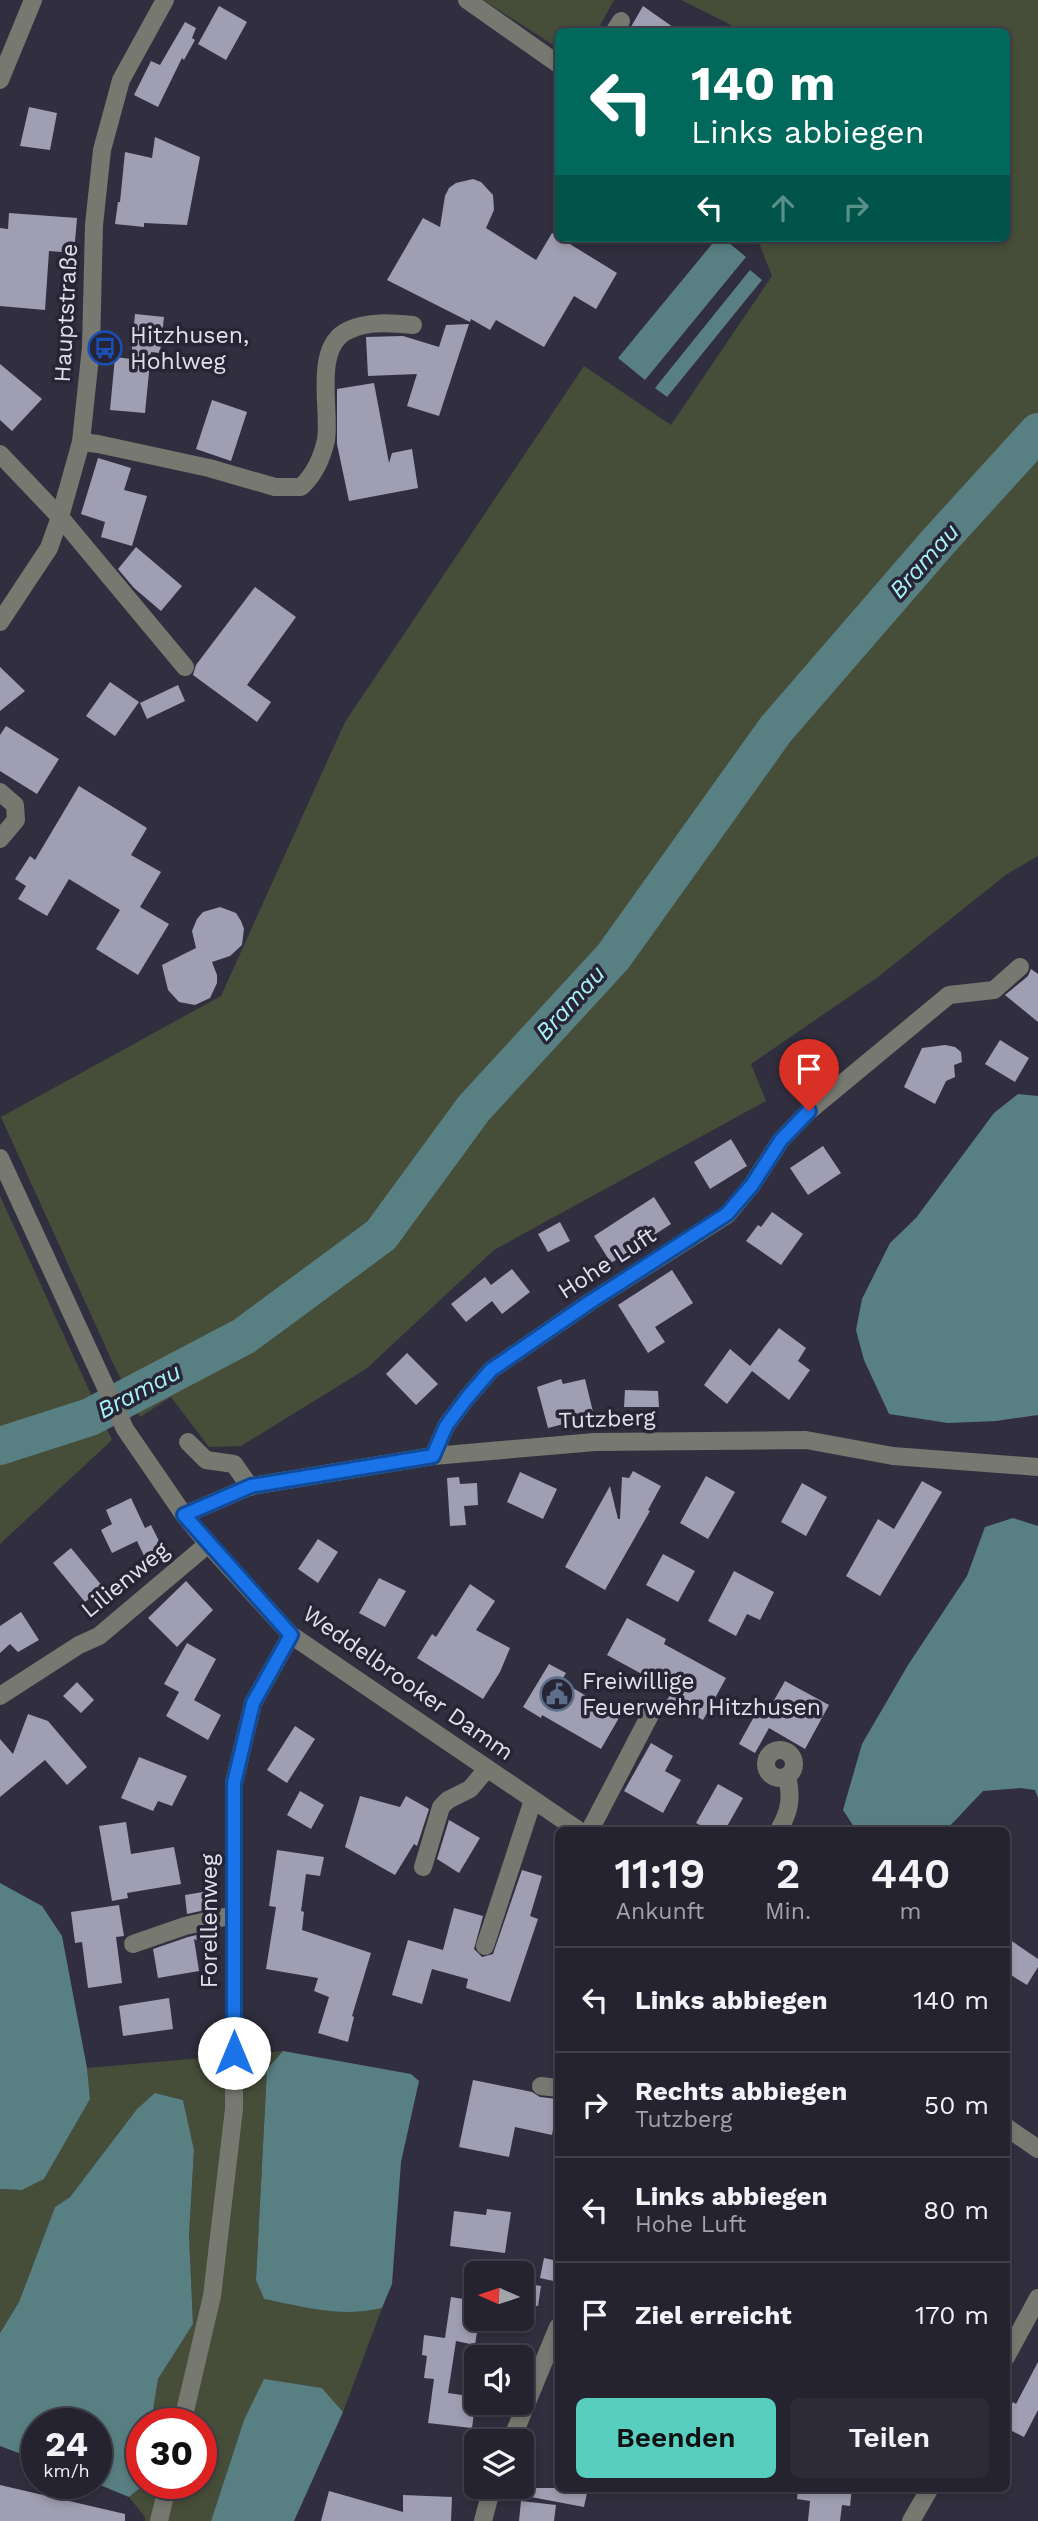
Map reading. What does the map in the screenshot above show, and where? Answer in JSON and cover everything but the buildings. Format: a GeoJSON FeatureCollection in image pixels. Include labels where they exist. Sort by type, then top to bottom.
{"type":"FeatureCollection","features":[{"type":"Feature","properties":{"kind":"street"},"geometry":{"type":"LineString","coordinates":[[0,80],[33,0]]}},
{"type":"Feature","properties":{"kind":"street","name":"Hauptstraße"},"geometry":{"type":"LineString","coordinates":[[0,622],[49,548],[81,442],[91,347],[94,225],[102,150],[121,80],[165,0]]}},
{"type":"Feature","properties":{"kind":"street"},"geometry":{"type":"LineString","coordinates":[[467,0],[555,63]]}},
{"type":"Feature","properties":{"kind":"street"},"geometry":{"type":"LineString","coordinates":[[81,442],[98,443],[209,468],[275,487],[301,486],[311,478],[320,460],[326,438],[326,376],[334,342],[346,331],[361,326],[391,323],[413,325]]}},
{"type":"Feature","properties":{"kind":"street"},"geometry":{"type":"LineString","coordinates":[[0,454],[60,517],[185,667]]}},
{"type":"Feature","properties":{"kind":"street"},"geometry":{"type":"LineString","coordinates":[[0,792],[15,805],[16,820],[0,839]]}},
{"type":"Feature","properties":{"kind":"street","name":"Hohe Luft"},"geometry":{"type":"LineString","coordinates":[[433,1456],[446,1426],[491,1370],[590,1302],[727,1214],[752,1185],[781,1140],[809,1111],[949,995],[994,990],[1020,967]]}},
{"type":"Feature","properties":{"kind":"street","name":"Weddelbrooker Damm"},"geometry":{"type":"LineString","coordinates":[[0,1158],[125,1429],[184,1515],[208,1544],[291,1635],[574,1827]]}},
{"type":"Feature","properties":{"kind":"street","name":"Tutzberg"},"geometry":{"type":"LineString","coordinates":[[184,1515],[250,1487],[433,1456],[595,1442],[806,1440],[893,1456],[1038,1466]]}},
{"type":"Feature","properties":{"kind":"street"},"geometry":{"type":"LineString","coordinates":[[188,1442],[206,1460],[234,1464],[250,1487]]}},
{"type":"Feature","properties":{"kind":"street","name":"Lilienweg"},"geometry":{"type":"LineString","coordinates":[[0,1696],[79,1645],[99,1636],[208,1544]]}},
{"type":"Feature","properties":{"kind":"street","name":"Forellenweg"},"geometry":{"type":"LineString","coordinates":[[186,2408],[212,2296],[234,2109],[234,1783],[253,1703],[291,1635]]}},
{"type":"Feature","properties":{"kind":"street"},"geometry":{"type":"LineString","coordinates":[[592,1827],[651,1713]]}},
{"type":"Feature","properties":{"kind":"street"},"geometry":{"type":"LineString","coordinates":[[423,1867],[441,1808],[448,1800],[470,1789],[487,1769]]}},
{"type":"Feature","properties":{"kind":"street"},"geometry":{"type":"LineString","coordinates":[[781,1827],[787,1816],[792,1795],[787,1776]]}},
{"type":"Feature","properties":{"kind":"street"},"geometry":{"type":"LineString","coordinates":[[485,1946],[533,1800]]}},
{"type":"Feature","properties":{"kind":"street"},"geometry":{"type":"LineString","coordinates":[[133,1944],[185,1926],[233,1915]]}},
{"type":"Feature","properties":{"kind":"street"},"geometry":{"type":"LineString","coordinates":[[1010,2130],[1038,2149]]}},
{"type":"Feature","properties":{"kind":"street"},"geometry":{"type":"LineString","coordinates":[[1010,2350],[1038,2298]]}},
{"type":"Feature","properties":{"kind":"street"},"geometry":{"type":"LineString","coordinates":[[516,2429],[555,2334]]}},
{"type":"Feature","properties":{"kind":"street"},"geometry":{"type":"LineString","coordinates":[[911,2521],[928,2492]]}},
{"type":"Feature","properties":{"kind":"street"},"geometry":{"type":"LineString","coordinates":[[159,2521],[164,2499]]}},
{"type":"Feature","properties":{"kind":"street"},"geometry":{"type":"LineString","coordinates":[[483,2521],[487,2499]]}},
{"type":"Feature","properties":{"kind":"shaded area"},"geometry":{"type":"Polygon","coordinates":[[[483,0],[614,0],[599,28],[555,28],[555,46],[483,0]]]}},
{"type":"Feature","properties":{"kind":"shaded area"},"geometry":{"type":"Polygon","coordinates":[[[681,0],[1038,0],[1038,856],[1007,874],[878,977],[751,1064],[766,1101],[494,1250],[366,1369],[241,1446],[209,1447],[171,1397],[140,1417],[1,1117],[221,996],[345,722],[584,366],[671,425],[772,276],[759,242],[1010,242],[1010,28],[737,28],[681,0]]]}},
{"type":"Feature","properties":{"kind":"shaded area"},"geometry":{"type":"Polygon","coordinates":[[[714,242],[728,242],[746,257],[645,380],[618,358],[714,242]]]}},
{"type":"Feature","properties":{"kind":"shaded area"},"geometry":{"type":"Polygon","coordinates":[[[750,270],[762,280],[667,397],[655,388],[750,270]]]}},
{"type":"Feature","properties":{"kind":"shaded area"},"geometry":{"type":"Polygon","coordinates":[[[1018,1094],[1038,1096],[1038,1415],[996,1421],[948,1423],[889,1414],[864,1360],[856,1330],[862,1299],[890,1243],[916,1218],[994,1113],[1018,1094]]]}},
{"type":"Feature","properties":{"kind":"shaded area"},"geometry":{"type":"Polygon","coordinates":[[[0,1196],[112,1440],[0,1544],[0,1196]]]}},
{"type":"Feature","properties":{"kind":"shaded area"},"geometry":{"type":"Polygon","coordinates":[[[1013,1518],[1038,1526],[1038,1798],[1035,1790],[1020,1788],[983,1791],[949,1827],[854,1827],[843,1810],[862,1744],[908,1665],[967,1576],[985,1527],[1013,1518]]]}},
{"type":"Feature","properties":{"kind":"shaded area"},"geometry":{"type":"Polygon","coordinates":[[[0,1883],[42,1906],[62,1936],[87,2068],[90,2099],[44,2179],[22,2190],[0,2189],[0,1883]]]}},
{"type":"Feature","properties":{"kind":"shaded area"},"geometry":{"type":"Polygon","coordinates":[[[283,2051],[267,2069],[256,2280],[264,2299],[338,2312],[382,2308],[343,2412],[322,2388],[244,2420],[211,2521],[145,2521],[145,2517],[131,2499],[217,2499],[217,2408],[153,2408],[158,2379],[193,2324],[189,2235],[194,2150],[183,2100],[156,2093],[137,2109],[70,2197],[55,2207],[19,2302],[0,2333],[0,2189],[22,2190],[44,2179],[90,2099],[87,2068],[283,2051]]]}},
{"type":"Feature","properties":{"kind":"shaded area"},"geometry":{"type":"Polygon","coordinates":[[[283,2051],[411,2074],[419,2081],[401,2162],[392,2284],[382,2308],[338,2312],[264,2299],[256,2280],[267,2069],[283,2051]]]}},
{"type":"Feature","properties":{"kind":"shaded area"},"geometry":{"type":"Polygon","coordinates":[[[155,2093],[183,2100],[194,2150],[189,2235],[193,2324],[158,2379],[153,2408],[126,2408],[126,2496],[112,2490],[112,2408],[21,2408],[21,2454],[0,2446],[0,2333],[19,2302],[55,2207],[70,2197],[137,2109],[155,2093]]]}},
{"type":"Feature","properties":{"kind":"shaded area"},"geometry":{"type":"Polygon","coordinates":[[[264,2379],[322,2388],[343,2412],[294,2521],[211,2521],[244,2420],[264,2379]]]}},
{"type":"Feature","properties":{"kind":"waterway","name":"Bramau"},"geometry":{"type":"LineString","coordinates":[[0,1446],[90,1417],[244,1336],[381,1235],[474,1108],[613,957],[776,729],[937,543],[1038,432]]}},
{"type":"Feature","properties":{"kind":"place","name":"Hitzhusen, Hohlweg"},"geometry":{"type":"Point","coordinates":[105,348]}},
{"type":"Feature","properties":{"kind":"place","name":"Freiwillige Feuerwehr Hitzhusen"},"geometry":{"type":"Point","coordinates":[557,1694]}},
{"type":"Feature","properties":{"kind":"route"},"geometry":{"type":"LineString","coordinates":[[234,2053],[234,1783],[253,1703],[291,1635],[184,1515],[251,1486],[433,1456],[446,1426],[491,1370],[590,1302],[727,1214],[752,1185],[781,1140],[809,1111]]}}]}
